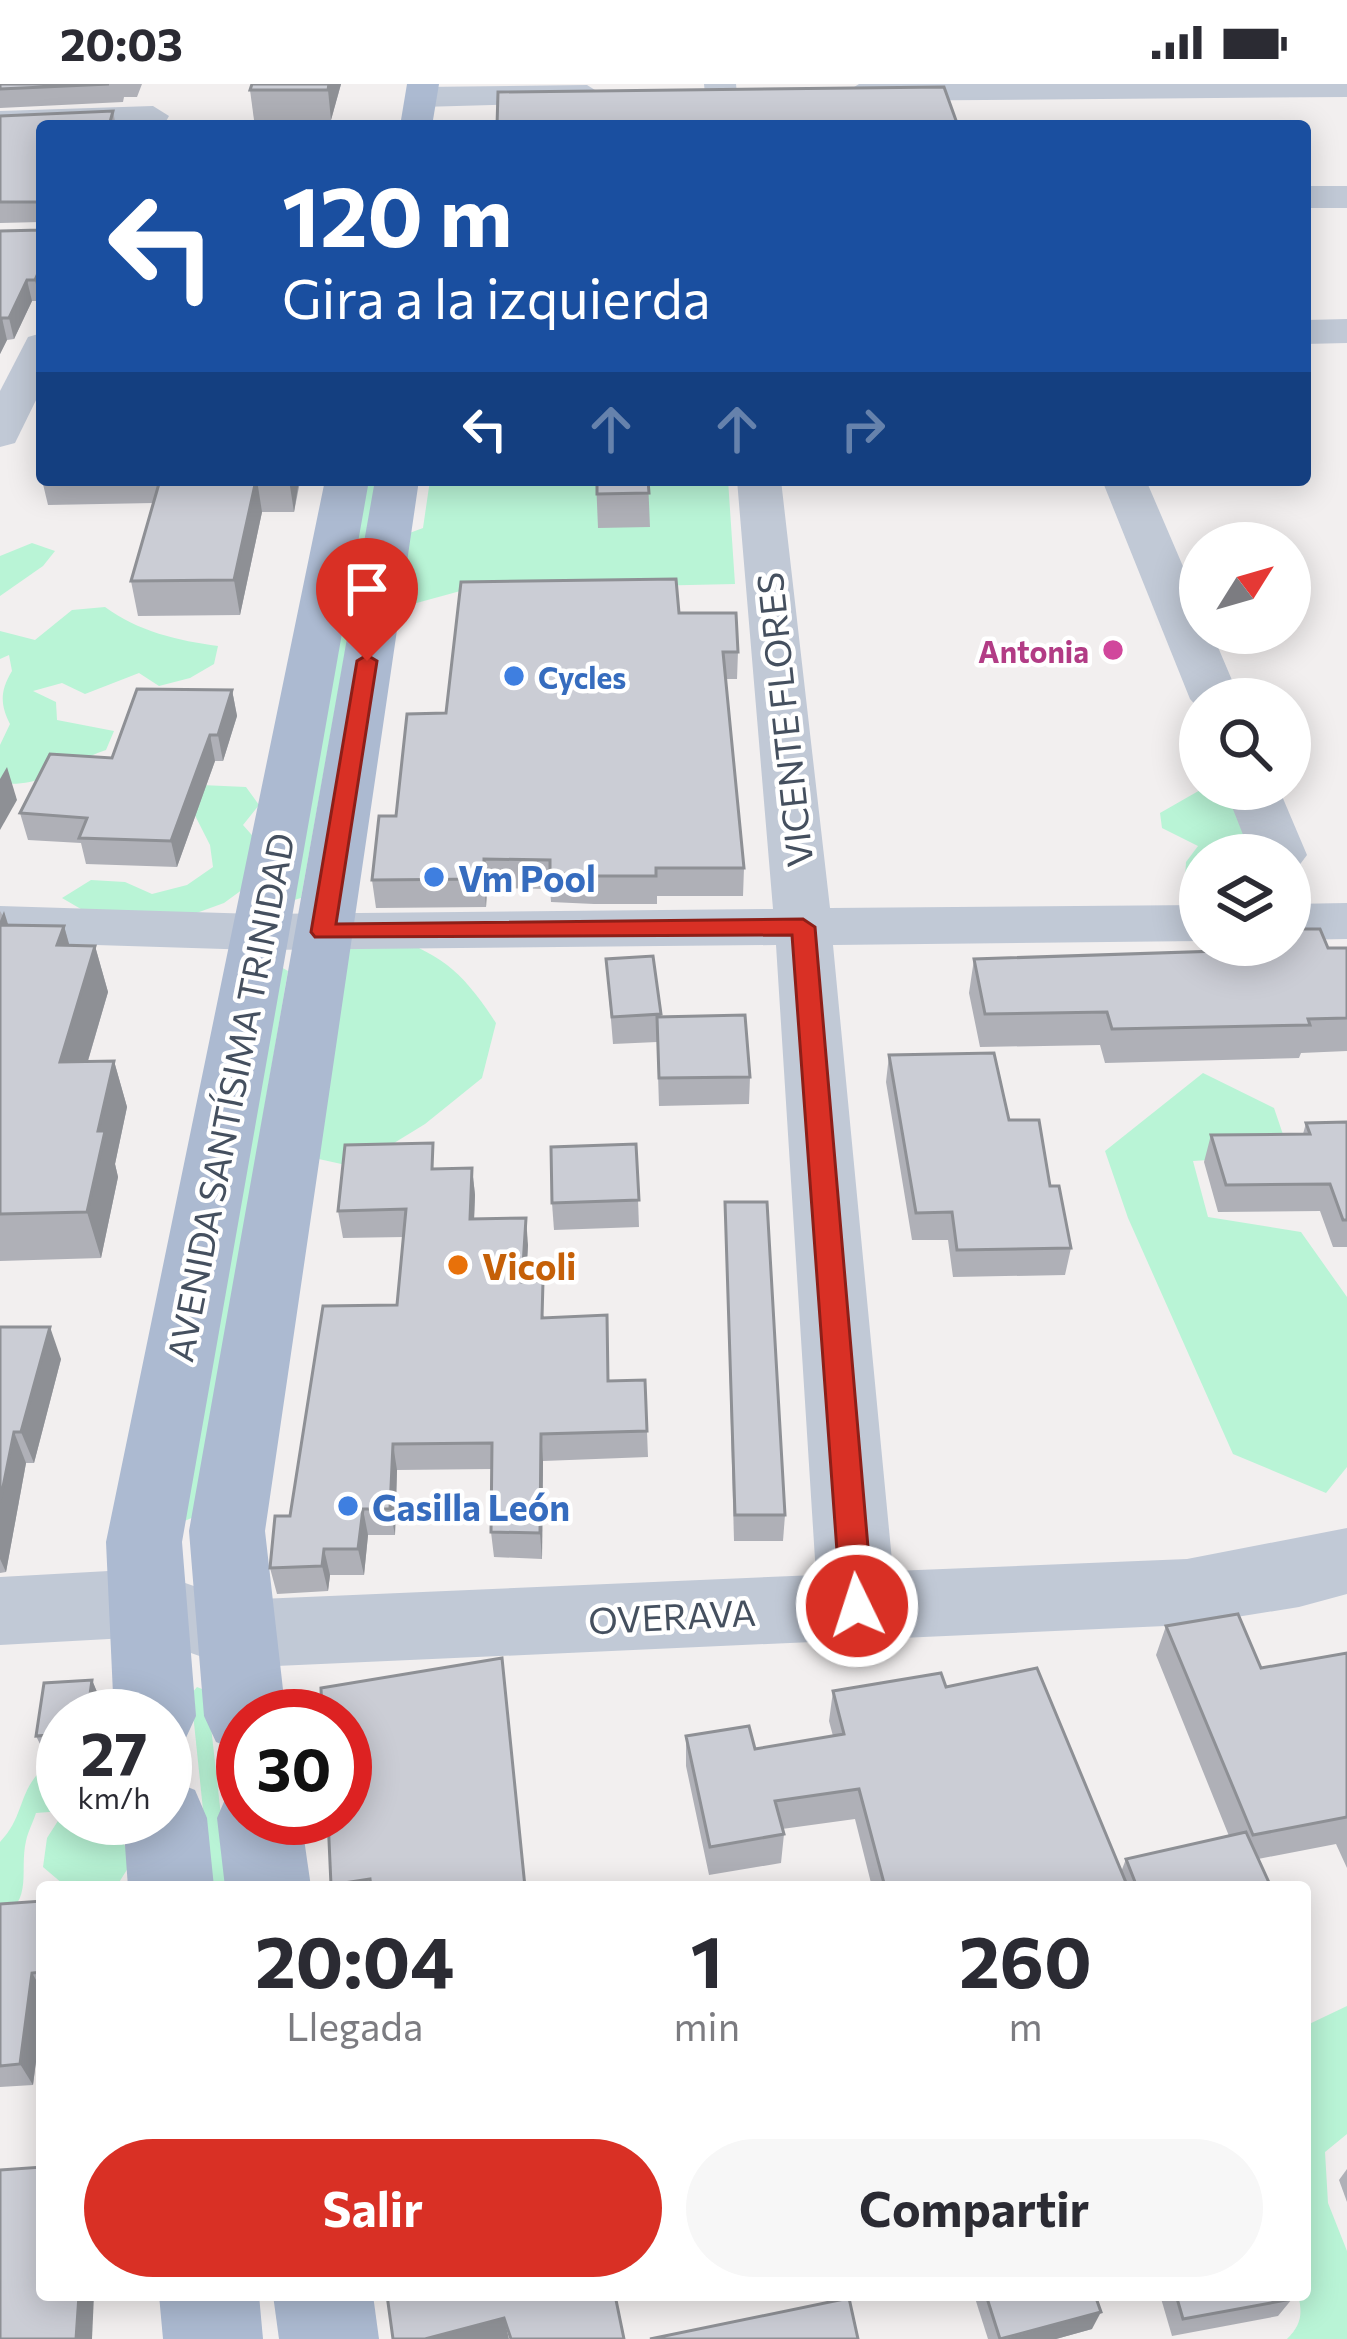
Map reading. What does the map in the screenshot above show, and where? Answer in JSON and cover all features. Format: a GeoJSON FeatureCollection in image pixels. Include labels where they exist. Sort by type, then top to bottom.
{"type":"FeatureCollection","features":[{"type":"Feature","properties":{"kind":"main road","name":"AVENIDA SANTÍSIMA TRINIDAD"},"geometry":{"type":"LineString","coordinates":[[242,1689],[227,1531],[346,486]]}},
{"type":"Feature","properties":{"kind":"main road","name":"AVENIDA SANTÍSIMA TRINIDAD"},"geometry":{"type":"LineString","coordinates":[[153,1689],[144,1542],[396,486]]}},
{"type":"Feature","properties":{"kind":"main road"},"geometry":{"type":"LineString","coordinates":[[167,1845],[170,1881]]}},
{"type":"Feature","properties":{"kind":"main road"},"geometry":{"type":"LineString","coordinates":[[263,1845],[267,1881]]}},
{"type":"Feature","properties":{"kind":"main road"},"geometry":{"type":"LineString","coordinates":[[210,2301],[213,2339]]}},
{"type":"Feature","properties":{"kind":"main road"},"geometry":{"type":"LineString","coordinates":[[324,2301],[329,2339]]}},
{"type":"Feature","properties":{"kind":"street"},"geometry":{"type":"LineString","coordinates":[[151,120],[165,84]]}},
{"type":"Feature","properties":{"kind":"street"},"geometry":{"type":"LineString","coordinates":[[833,94],[1347,87]]}},
{"type":"Feature","properties":{"kind":"street"},"geometry":{"type":"LineString","coordinates":[[966,89],[979,120]]}},
{"type":"Feature","properties":{"kind":"street"},"geometry":{"type":"LineString","coordinates":[[420,102],[625,95]]}},
{"type":"Feature","properties":{"kind":"street"},"geometry":{"type":"LineString","coordinates":[[0,121],[36,121]]}},
{"type":"Feature","properties":{"kind":"street"},"geometry":{"type":"LineString","coordinates":[[1311,197],[1347,196]]}},
{"type":"Feature","properties":{"kind":"street"},"geometry":{"type":"LineString","coordinates":[[1311,332],[1347,332]]}},
{"type":"Feature","properties":{"kind":"street"},"geometry":{"type":"LineString","coordinates":[[0,434],[24,362]]}},
{"type":"Feature","properties":{"kind":"street","name":"VICENTE FLORES"},"geometry":{"type":"LineString","coordinates":[[760,486],[803,927],[857,1606]]}},
{"type":"Feature","properties":{"kind":"street"},"geometry":{"type":"LineString","coordinates":[[1126,486],[1206,678]]}},
{"type":"Feature","properties":{"kind":"street"},"geometry":{"type":"LineString","coordinates":[[0,924],[292,932],[1179,923]]}},
{"type":"Feature","properties":{"kind":"street","name":"OVERAVA"},"geometry":{"type":"LineString","coordinates":[[0,1611],[145,1603],[235,1634],[1187,1592],[1300,1574],[1347,1561]]}},
{"type":"Feature","properties":{"kind":"green space"},"geometry":{"type":"Polygon","coordinates":[[[366,486],[375,486],[301,898],[294,900],[366,486]]]}},
{"type":"Feature","properties":{"kind":"green space"},"geometry":{"type":"Polygon","coordinates":[[[429,486],[728,486],[735,584],[464,590],[402,607],[370,587],[396,538],[423,528],[429,486]]]}},
{"type":"Feature","properties":{"kind":"green space"},"geometry":{"type":"Polygon","coordinates":[[[32,543],[55,551],[43,566],[0,596],[0,556],[32,543]]]}},
{"type":"Feature","properties":{"kind":"green space"},"geometry":{"type":"Polygon","coordinates":[[[105,607],[159,634],[218,646],[214,664],[190,678],[159,686],[139,673],[85,694],[62,683],[33,691],[56,702],[57,720],[114,731],[106,750],[42,778],[0,783],[0,745],[10,724],[3,698],[12,671],[9,655],[0,659],[0,631],[35,640],[72,610],[105,607]]]}},
{"type":"Feature","properties":{"kind":"green space"},"geometry":{"type":"Polygon","coordinates":[[[179,784],[246,787],[259,805],[243,825],[257,841],[250,884],[224,903],[191,915],[86,912],[62,898],[91,880],[125,882],[152,894],[187,885],[213,867],[210,845],[179,784]]]}},
{"type":"Feature","properties":{"kind":"green space"},"geometry":{"type":"Polygon","coordinates":[[[1179,802],[1179,810],[1260,810],[1264,834],[1179,836],[1162,828],[1160,813],[1179,802]]]}},
{"type":"Feature","properties":{"kind":"green space"},"geometry":{"type":"Polygon","coordinates":[[[382,934],[448,966],[484,1005],[496,1023],[482,1078],[425,1124],[355,1167],[287,1152],[315,953],[382,934]]]}},
{"type":"Feature","properties":{"kind":"green space"},"geometry":{"type":"Polygon","coordinates":[[[281,967],[288,971],[194,1517],[182,1522],[281,967]]]}},
{"type":"Feature","properties":{"kind":"green space"},"geometry":{"type":"Polygon","coordinates":[[[1203,1073],[1274,1108],[1290,1155],[1193,1161],[1208,1217],[1301,1232],[1347,1297],[1347,1467],[1326,1493],[1233,1454],[1128,1218],[1105,1151],[1203,1073]]]}},
{"type":"Feature","properties":{"kind":"green space"},"geometry":{"type":"Polygon","coordinates":[[[197,1687],[207,1691],[216,1771],[216,1845],[224,1845],[228,1881],[210,1881],[192,1704],[197,1687]]]}},
{"type":"Feature","properties":{"kind":"green space"},"geometry":{"type":"Polygon","coordinates":[[[36,1776],[36,1813],[26,1841],[21,1894],[0,1919],[0,1842],[16,1819],[36,1776]]]}},
{"type":"Feature","properties":{"kind":"green space"},"geometry":{"type":"Polygon","coordinates":[[[46,1845],[124,1845],[133,1860],[120,1881],[59,1881],[43,1867],[46,1845]]]}},
{"type":"Feature","properties":{"kind":"green space"},"geometry":{"type":"Polygon","coordinates":[[[1347,2006],[1347,2134],[1325,2152],[1328,2203],[1347,2251],[1347,2339],[1287,2339],[1300,2319],[1299,2301],[1311,2301],[1311,2023],[1347,2006]]]}},
{"type":"Feature","properties":{"kind":"building"},"geometry":{"type":"Polygon","coordinates":[[[0,84],[109,84],[0,89],[0,84]]]}},
{"type":"Feature","properties":{"kind":"building"},"geometry":{"type":"Polygon","coordinates":[[[252,84],[329,84],[328,90],[250,90],[252,84]]]}},
{"type":"Feature","properties":{"kind":"building"},"geometry":{"type":"Polygon","coordinates":[[[944,87],[956,120],[497,120],[498,92],[944,87]]]}},
{"type":"Feature","properties":{"kind":"building"},"geometry":{"type":"Polygon","coordinates":[[[113,111],[111,120],[36,120],[36,202],[0,202],[0,116],[113,111]]]}},
{"type":"Feature","properties":{"kind":"building"},"geometry":{"type":"Polygon","coordinates":[[[36,230],[36,278],[27,280],[9,318],[0,321],[0,231],[36,230]]]}},
{"type":"Feature","properties":{"kind":"building"},"geometry":{"type":"Polygon","coordinates":[[[158,486],[255,486],[234,580],[131,581],[158,486]]]}},
{"type":"Feature","properties":{"kind":"building"},"geometry":{"type":"Polygon","coordinates":[[[597,486],[648,486],[649,493],[597,494],[597,486]]]}},
{"type":"Feature","properties":{"kind":"building"},"geometry":{"type":"Polygon","coordinates":[[[676,579],[679,613],[736,613],[738,652],[723,652],[744,868],[656,868],[656,876],[593,876],[550,873],[550,860],[484,859],[484,879],[372,880],[379,816],[396,816],[407,714],[446,713],[461,582],[676,579]]]}},
{"type":"Feature","properties":{"kind":"building"},"geometry":{"type":"Polygon","coordinates":[[[137,689],[232,690],[218,735],[210,735],[171,841],[79,838],[87,818],[20,813],[50,754],[112,758],[137,689]]]}},
{"type":"Feature","properties":{"kind":"building"},"geometry":{"type":"Polygon","coordinates":[[[0,925],[64,926],[57,945],[95,946],[60,1062],[114,1061],[87,1212],[0,1214],[0,925]]]}},
{"type":"Feature","properties":{"kind":"building"},"geometry":{"type":"Polygon","coordinates":[[[1311,929],[1320,929],[1328,948],[1347,948],[1347,1018],[1308,1019],[1310,1025],[1112,1029],[1107,1012],[985,1014],[974,959],[1179,952],[1179,966],[1311,966],[1311,929]]]}},
{"type":"Feature","properties":{"kind":"building"},"geometry":{"type":"Polygon","coordinates":[[[653,956],[661,1014],[612,1017],[606,959],[653,956]]]}},
{"type":"Feature","properties":{"kind":"building"},"geometry":{"type":"Polygon","coordinates":[[[745,1015],[750,1077],[659,1078],[657,1017],[745,1015]]]}},
{"type":"Feature","properties":{"kind":"building"},"geometry":{"type":"Polygon","coordinates":[[[994,1053],[1009,1120],[1039,1120],[1050,1186],[1059,1186],[1071,1248],[957,1250],[952,1212],[916,1213],[889,1055],[994,1053]]]}},
{"type":"Feature","properties":{"kind":"building"},"geometry":{"type":"Polygon","coordinates":[[[1347,1122],[1347,1220],[1343,1220],[1330,1184],[1226,1185],[1211,1135],[1310,1134],[1306,1123],[1347,1122]]]}},
{"type":"Feature","properties":{"kind":"building"},"geometry":{"type":"Polygon","coordinates":[[[433,1143],[432,1169],[472,1168],[470,1219],[526,1218],[522,1282],[543,1281],[542,1318],[607,1315],[608,1381],[645,1380],[647,1431],[541,1434],[540,1533],[491,1532],[492,1443],[393,1444],[390,1509],[363,1509],[358,1549],[324,1549],[322,1566],[270,1568],[275,1516],[290,1516],[323,1306],[397,1305],[406,1209],[338,1211],[345,1145],[433,1143]]]}},
{"type":"Feature","properties":{"kind":"building"},"geometry":{"type":"Polygon","coordinates":[[[636,1144],[639,1200],[552,1203],[551,1147],[636,1144]]]}},
{"type":"Feature","properties":{"kind":"building"},"geometry":{"type":"Polygon","coordinates":[[[725,1202],[767,1202],[785,1515],[735,1515],[725,1202]]]}},
{"type":"Feature","properties":{"kind":"building"},"geometry":{"type":"Polygon","coordinates":[[[0,1327],[50,1327],[21,1432],[14,1432],[0,1502],[0,1327]]]}},
{"type":"Feature","properties":{"kind":"building"},"geometry":{"type":"Polygon","coordinates":[[[1238,1614],[1261,1668],[1347,1653],[1347,1817],[1253,1835],[1166,1626],[1238,1614]]]}},
{"type":"Feature","properties":{"kind":"building"},"geometry":{"type":"Polygon","coordinates":[[[502,1658],[524,1881],[331,1881],[329,1845],[372,1845],[372,1689],[321,1689],[502,1658]]]}},
{"type":"Feature","properties":{"kind":"building"},"geometry":{"type":"Polygon","coordinates":[[[1037,1668],[1125,1881],[883,1881],[859,1789],[775,1801],[784,1834],[710,1847],[686,1736],[749,1726],[755,1749],[844,1734],[833,1691],[941,1673],[946,1687],[1037,1668]]]}},
{"type":"Feature","properties":{"kind":"building"},"geometry":{"type":"Polygon","coordinates":[[[92,1680],[91,1689],[43,1689],[44,1683],[92,1680]]]}},
{"type":"Feature","properties":{"kind":"building"},"geometry":{"type":"Polygon","coordinates":[[[1246,1832],[1268,1881],[1135,1881],[1126,1859],[1246,1832]]]}},
{"type":"Feature","properties":{"kind":"building"},"geometry":{"type":"Polygon","coordinates":[[[36,1901],[36,1973],[32,1973],[20,2064],[0,2066],[0,1904],[36,1901]]]}},
{"type":"Feature","properties":{"kind":"building"},"geometry":{"type":"Polygon","coordinates":[[[36,2167],[36,2301],[79,2301],[76,2339],[0,2339],[0,2170],[36,2167]]]}},
{"type":"Feature","properties":{"kind":"building"},"geometry":{"type":"Polygon","coordinates":[[[388,2301],[616,2301],[624,2339],[511,2339],[504,2318],[425,2339],[393,2339],[388,2301]]]}},
{"type":"Feature","properties":{"kind":"building"},"geometry":{"type":"Polygon","coordinates":[[[850,2301],[858,2339],[650,2339],[850,2301]]]}},
{"type":"Feature","properties":{"kind":"building"},"geometry":{"type":"Polygon","coordinates":[[[988,2301],[1097,2301],[1101,2312],[1000,2339],[988,2301]]]}},
{"type":"Feature","properties":{"kind":"building"},"geometry":{"type":"Polygon","coordinates":[[[1178,2301],[1281,2301],[1183,2319],[1178,2301]]]}},
{"type":"Feature","properties":{"kind":"place","name":"Antonia"},"geometry":{"type":"Point","coordinates":[1113,650]}},
{"type":"Feature","properties":{"kind":"place","name":"Cycles"},"geometry":{"type":"Point","coordinates":[514,676]}},
{"type":"Feature","properties":{"kind":"place","name":"Vm Pool"},"geometry":{"type":"Point","coordinates":[434,877]}},
{"type":"Feature","properties":{"kind":"place","name":"Vicoli"},"geometry":{"type":"Point","coordinates":[458,1265]}},
{"type":"Feature","properties":{"kind":"place","name":"Casilla León"},"geometry":{"type":"Point","coordinates":[348,1506]}},
{"type":"Feature","properties":{"kind":"route"},"geometry":{"type":"LineString","coordinates":[[367,661],[323,932],[803,927],[857,1606]]}}]}
